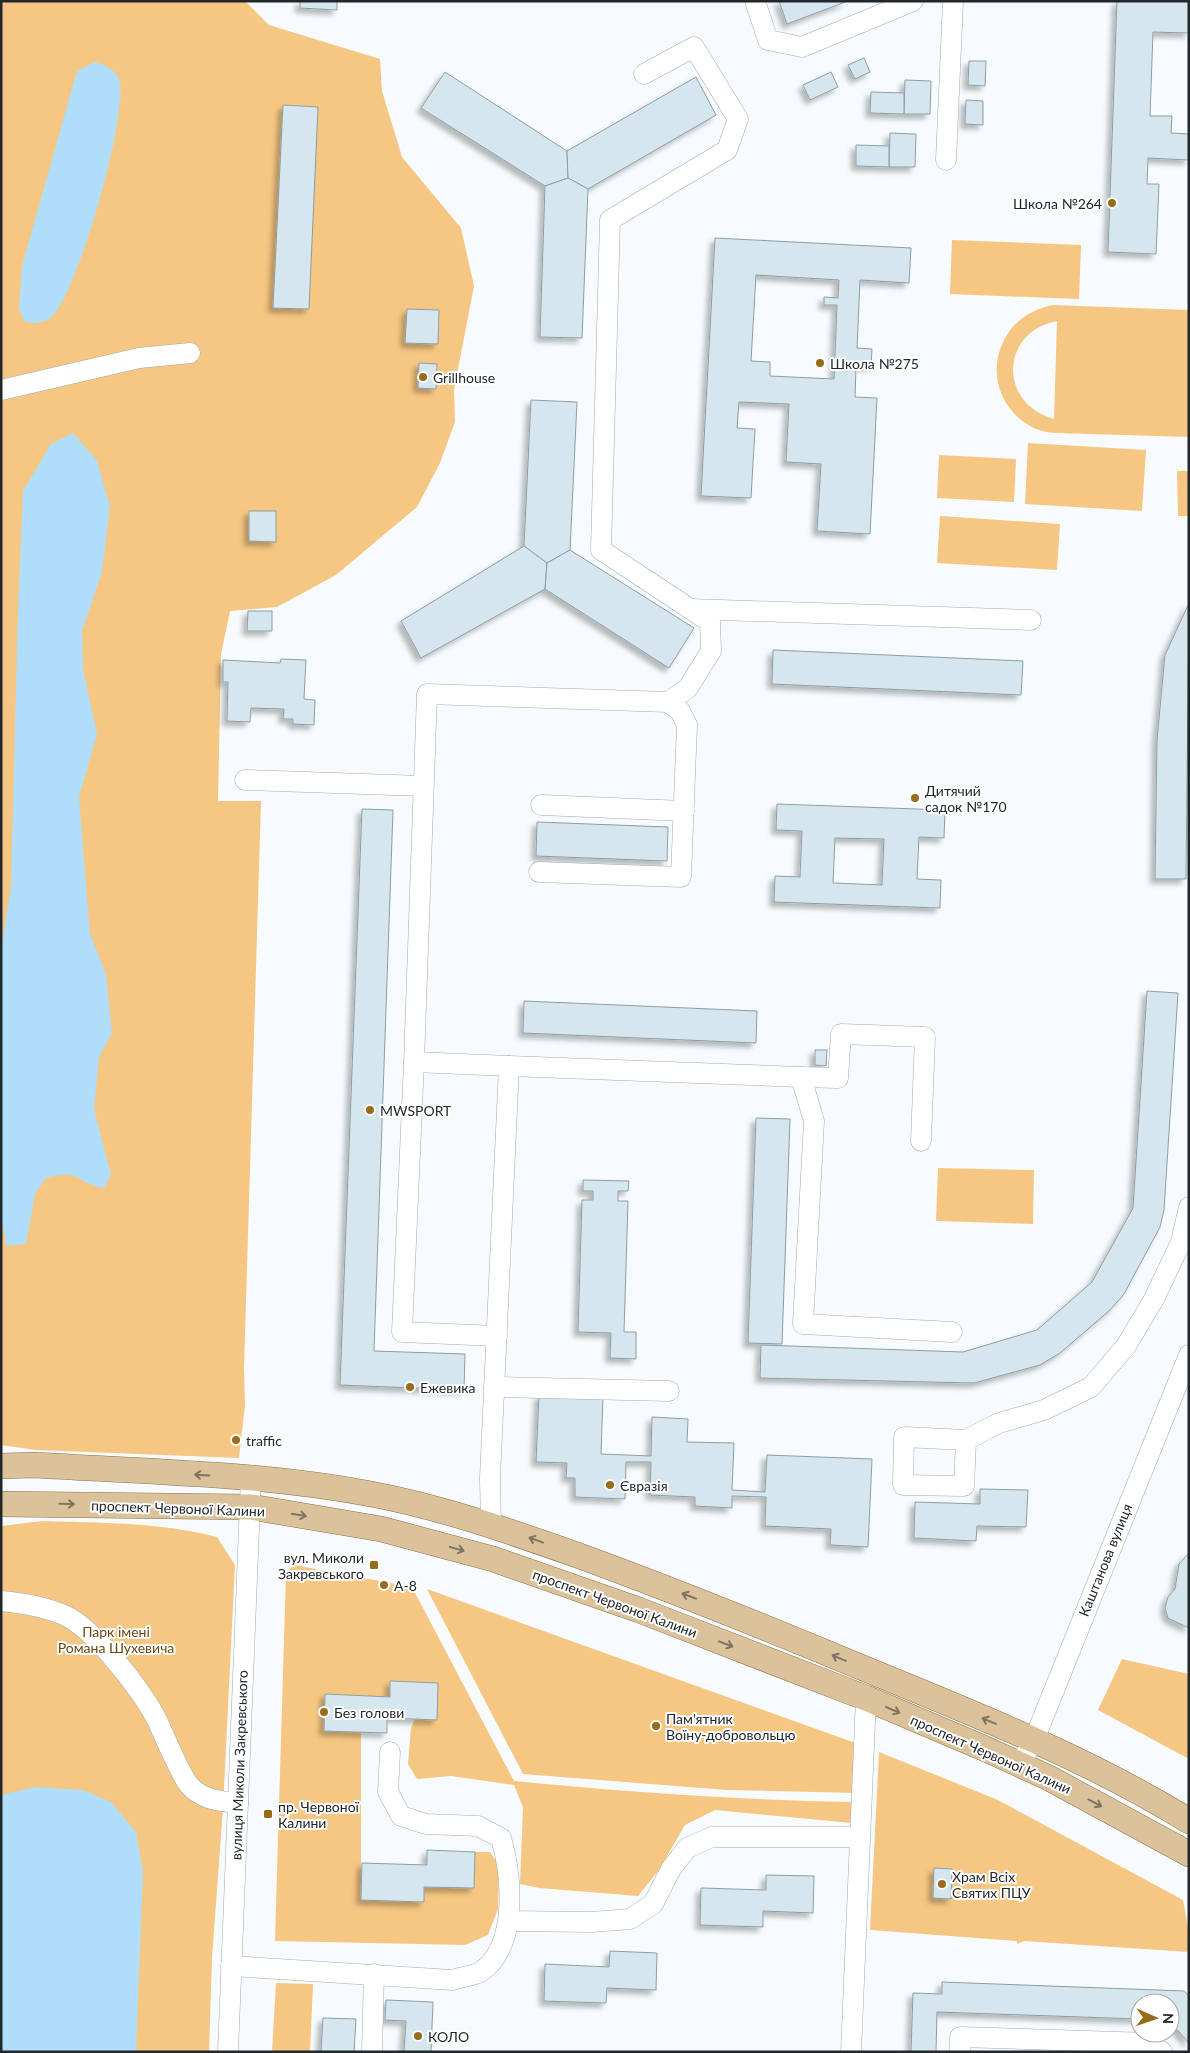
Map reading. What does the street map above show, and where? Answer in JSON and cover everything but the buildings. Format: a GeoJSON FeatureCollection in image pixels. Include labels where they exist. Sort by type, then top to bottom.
{"type":"FeatureCollection","features":[{"type":"Feature","properties":{"kind":"main road"},"geometry":{"type":"LineString","coordinates":[[1,1456],[35,1465]]}},
{"type":"Feature","properties":{"kind":"main road","name":"проспект Червоної Калини"},"geometry":{"type":"LineString","coordinates":[[1,1466],[35,1465],[251,1478],[372,1494],[491,1524],[713,1605],[1034,1740],[1139,1791],[1189,1822]]}},
{"type":"Feature","properties":{"kind":"main road","name":"проспект Червоної Калини"},"geometry":{"type":"LineString","coordinates":[[1,1504],[251,1507],[381,1529],[493,1559],[639,1610],[866,1698],[1020,1764],[1189,1854]]}},
{"type":"Feature","properties":{"kind":"main road"},"geometry":{"type":"LineString","coordinates":[[1,1510],[26,1504]]}},
{"type":"Feature","properties":{"kind":"street"},"geometry":{"type":"LineString","coordinates":[[755,1],[768,40],[802,47],[914,1]]}},
{"type":"Feature","properties":{"kind":"street"},"geometry":{"type":"LineString","coordinates":[[946,160],[953,1]]}},
{"type":"Feature","properties":{"kind":"street"},"geometry":{"type":"LineString","coordinates":[[644,74],[694,48],[738,119],[728,150],[610,220],[602,550],[710,622],[711,651],[688,688],[668,702]]}},
{"type":"Feature","properties":{"kind":"street"},"geometry":{"type":"LineString","coordinates":[[1,390],[139,358],[190,353]]}},
{"type":"Feature","properties":{"kind":"street"},"geometry":{"type":"LineString","coordinates":[[690,609],[1031,620]]}},
{"type":"Feature","properties":{"kind":"street"},"geometry":{"type":"LineString","coordinates":[[497,1336],[402,1332],[427,694],[668,702],[680,711],[686,725],[681,878],[539,872]]}},
{"type":"Feature","properties":{"kind":"street"},"geometry":{"type":"LineString","coordinates":[[245,780],[422,786]]}},
{"type":"Feature","properties":{"kind":"street"},"geometry":{"type":"LineString","coordinates":[[541,805],[684,811]]}},
{"type":"Feature","properties":{"kind":"street"},"geometry":{"type":"LineString","coordinates":[[414,1062],[838,1078],[841,1034],[925,1037],[921,1141]]}},
{"type":"Feature","properties":{"kind":"street"},"geometry":{"type":"LineString","coordinates":[[491,1524],[490,1478],[510,1066]]}},
{"type":"Feature","properties":{"kind":"street"},"geometry":{"type":"LineString","coordinates":[[801,1077],[814,1121],[803,1324],[952,1332]]}},
{"type":"Feature","properties":{"kind":"street"},"geometry":{"type":"LineString","coordinates":[[966,1440],[999,1422],[1044,1410],[1091,1387],[1126,1346],[1154,1298],[1181,1242],[1189,1207]]}},
{"type":"Feature","properties":{"kind":"street","name":"Каштанова вулиця"},"geometry":{"type":"LineString","coordinates":[[1020,1764],[1034,1740],[1189,1356]]}},
{"type":"Feature","properties":{"kind":"street"},"geometry":{"type":"LineString","coordinates":[[494,1387],[669,1391]]}},
{"type":"Feature","properties":{"kind":"street","name":"вулиця Миколи Закревського"},"geometry":{"type":"LineString","coordinates":[[228,2052],[251,1478]]}},
{"type":"Feature","properties":{"kind":"street"},"geometry":{"type":"LineString","coordinates":[[7,1604],[65,1616],[95,1639],[119,1664],[154,1713],[189,1785],[212,1800],[238,1803]]}},
{"type":"Feature","properties":{"kind":"street"},"geometry":{"type":"LineString","coordinates":[[851,2052],[866,1698]]}},
{"type":"Feature","properties":{"kind":"street"},"geometry":{"type":"LineString","coordinates":[[231,1966],[452,1980],[481,1972],[498,1952],[507,1933],[508,1921],[508,1864],[501,1838],[478,1826],[426,1824],[401,1816],[388,1792],[390,1752]]}},
{"type":"Feature","properties":{"kind":"street"},"geometry":{"type":"LineString","coordinates":[[508,1921],[592,1922],[630,1919],[653,1904],[671,1870],[687,1848],[712,1837],[860,1837]]}},
{"type":"Feature","properties":{"kind":"street"},"geometry":{"type":"LineString","coordinates":[[372,2052],[374,1974]]}},
{"type":"Feature","properties":{"kind":"street"},"geometry":{"type":"LineString","coordinates":[[960,2052],[960,2037],[1150,2043],[1162,2052]]}},
{"type":"Feature","properties":{"kind":"green space"},"geometry":{"type":"Polygon","coordinates":[[[1,1],[245,1],[269,25],[380,59],[382,91],[402,157],[461,228],[474,286],[454,390],[455,422],[440,463],[417,507],[336,575],[277,607],[230,611],[221,654],[218,801],[261,801],[244,1368],[245,1405],[239,1458],[36,1450],[1,1445],[1,1]]]}},
{"type":"Feature","properties":{"kind":"green space"},"geometry":{"type":"Polygon","coordinates":[[[952,240],[1081,245],[1079,299],[950,294],[952,240]]]}},
{"type":"Feature","properties":{"kind":"green space"},"geometry":{"type":"Polygon","coordinates":[[[1052,305],[1189,310],[1189,437],[1049,432],[1036,429],[1016,416],[1003,396],[999,385],[997,362],[1000,350],[1013,326],[1027,315],[1052,305]],[[1057,321],[1038,328],[1025,339],[1016,353],[1013,368],[1015,384],[1023,399],[1036,411],[1054,419],[1057,321]]]}},
{"type":"Feature","properties":{"kind":"green space"},"geometry":{"type":"Polygon","coordinates":[[[1028,443],[1146,450],[1142,511],[1025,504],[1028,443]]]}},
{"type":"Feature","properties":{"kind":"green space"},"geometry":{"type":"Polygon","coordinates":[[[939,455],[1016,459],[1014,502],[937,498],[939,455]]]}},
{"type":"Feature","properties":{"kind":"green space"},"geometry":{"type":"Polygon","coordinates":[[[1177,471],[1189,471],[1189,516],[1178,516],[1177,471]]]}},
{"type":"Feature","properties":{"kind":"green space"},"geometry":{"type":"Polygon","coordinates":[[[940,516],[1060,524],[1057,570],[937,563],[940,516]]]}},
{"type":"Feature","properties":{"kind":"green space"},"geometry":{"type":"Polygon","coordinates":[[[938,1168],[1034,1170],[1033,1224],[936,1221],[938,1168]]]}},
{"type":"Feature","properties":{"kind":"green space","name":"Парк імені Романа Шухевича"},"geometry":{"type":"Polygon","coordinates":[[[42,1521],[152,1526],[173,1528],[217,1537],[235,1565],[223,1808],[212,1958],[209,2052],[1,2052],[1,1526],[42,1521]]]}},
{"type":"Feature","properties":{"kind":"green space"},"geometry":{"type":"Polygon","coordinates":[[[294,1565],[412,1587],[514,1781],[683,1795],[853,1802],[852,1823],[715,1810],[685,1825],[659,1870],[638,1896],[539,1888],[520,1884],[523,1807],[514,1785],[451,1776],[417,1779],[408,1764],[411,1728],[415,1719],[390,1682],[390,1697],[326,1694],[324,1731],[361,1732],[361,1900],[424,1902],[424,1887],[473,1888],[475,1852],[490,1852],[499,1865],[498,1909],[488,1935],[465,1945],[275,1941],[286,1572],[294,1565]]]}},
{"type":"Feature","properties":{"kind":"green space"},"geometry":{"type":"Polygon","coordinates":[[[427,1589],[858,1744],[856,1793],[727,1790],[523,1774],[427,1589]]]}},
{"type":"Feature","properties":{"kind":"green space"},"geometry":{"type":"Polygon","coordinates":[[[1122,1659],[1189,1674],[1189,1759],[1098,1710],[1122,1659]]]}},
{"type":"Feature","properties":{"kind":"green space"},"geometry":{"type":"Polygon","coordinates":[[[879,1752],[998,1800],[1183,1900],[1189,1933],[1189,1952],[1024,1941],[1017,1944],[1017,1941],[870,1930],[879,1752]]]}},
{"type":"Feature","properties":{"kind":"green space"},"geometry":{"type":"Polygon","coordinates":[[[276,1983],[313,1984],[310,2052],[272,2052],[276,1983]]]}},
{"type":"Feature","properties":{"kind":"water"},"geometry":{"type":"Polygon","coordinates":[[[95,62],[112,70],[119,79],[120,97],[109,164],[86,244],[73,279],[60,305],[46,321],[27,322],[24,321],[19,309],[22,266],[77,71],[95,62]]]}},
{"type":"Feature","properties":{"kind":"water"},"geometry":{"type":"Polygon","coordinates":[[[73,433],[97,461],[110,506],[102,572],[82,631],[83,669],[97,734],[79,797],[90,934],[106,974],[112,1033],[99,1057],[94,1109],[111,1175],[104,1188],[73,1176],[58,1175],[46,1178],[35,1194],[26,1244],[6,1246],[1,1215],[1,949],[11,886],[23,491],[51,444],[73,433]]]}},
{"type":"Feature","properties":{"kind":"water"},"geometry":{"type":"Polygon","coordinates":[[[35,1787],[83,1790],[111,1802],[136,1832],[143,1872],[136,2052],[1,2052],[1,1795],[35,1787]]]}},
{"type":"Feature","properties":{"kind":"place","name":"Школа №264"},"geometry":{"type":"Point","coordinates":[1112,203]}},
{"type":"Feature","properties":{"kind":"place","name":"Школа №275"},"geometry":{"type":"Point","coordinates":[820,363]}},
{"type":"Feature","properties":{"kind":"place","name":"Grillhouse"},"geometry":{"type":"Point","coordinates":[423,377]}},
{"type":"Feature","properties":{"kind":"place","name":"Дитячий садок №170"},"geometry":{"type":"Point","coordinates":[915,798]}},
{"type":"Feature","properties":{"kind":"place","name":"MWSPORT"},"geometry":{"type":"Point","coordinates":[370,1110]}},
{"type":"Feature","properties":{"kind":"place","name":"Ежевика"},"geometry":{"type":"Point","coordinates":[410,1387]}},
{"type":"Feature","properties":{"kind":"place","name":"traffic"},"geometry":{"type":"Point","coordinates":[236,1440]}},
{"type":"Feature","properties":{"kind":"place","name":"Євразія"},"geometry":{"type":"Point","coordinates":[610,1485]}},
{"type":"Feature","properties":{"kind":"place","name":"вул. Миколи Закревського"},"geometry":{"type":"Point","coordinates":[374,1565]}},
{"type":"Feature","properties":{"kind":"place","name":"А-8"},"geometry":{"type":"Point","coordinates":[384,1585]}},
{"type":"Feature","properties":{"kind":"place","name":"Без голови"},"geometry":{"type":"Point","coordinates":[324,1712]}},
{"type":"Feature","properties":{"kind":"place","name":"Пам'ятник Воїну-добровольцю"},"geometry":{"type":"Point","coordinates":[656,1726]}},
{"type":"Feature","properties":{"kind":"place","name":"пр. Червоної Калини"},"geometry":{"type":"Point","coordinates":[268,1814]}},
{"type":"Feature","properties":{"kind":"place","name":"Храм Всіх Святих ПЦУ"},"geometry":{"type":"Point","coordinates":[942,1884]}},
{"type":"Feature","properties":{"kind":"place","name":"КОЛО"},"geometry":{"type":"Point","coordinates":[418,2036]}}]}
